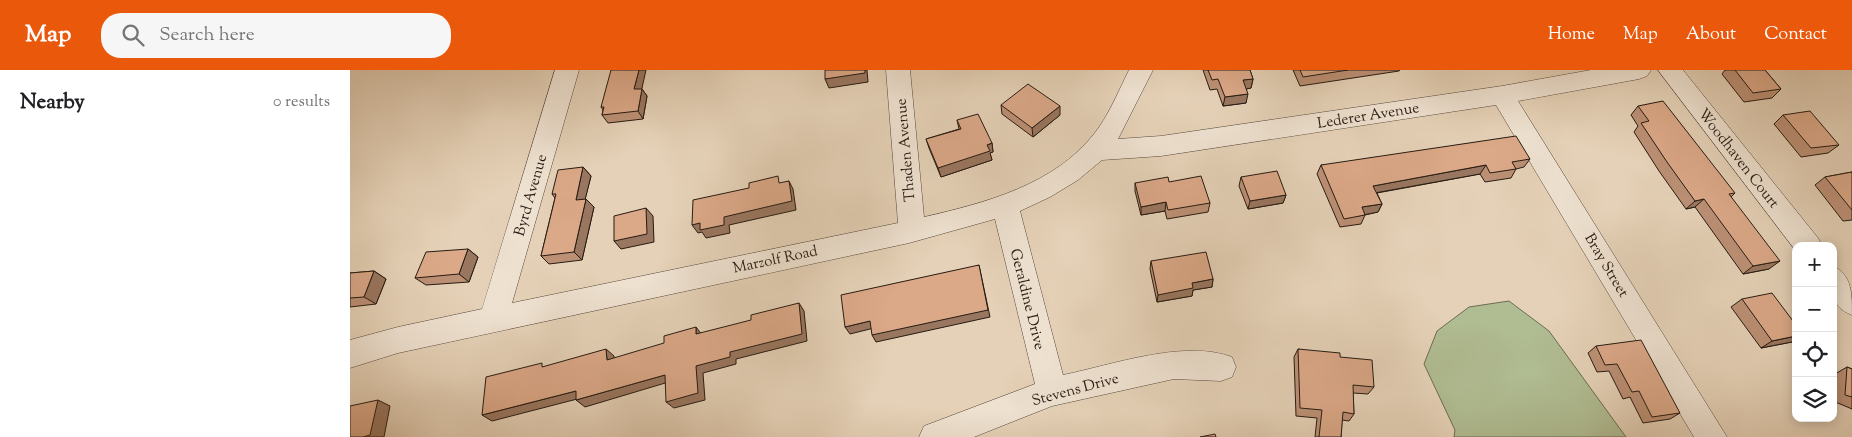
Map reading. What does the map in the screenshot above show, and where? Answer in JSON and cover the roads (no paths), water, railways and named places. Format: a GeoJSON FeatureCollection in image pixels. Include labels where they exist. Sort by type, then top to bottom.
{"type":"FeatureCollection","features":[{"type":"Feature","properties":{"kind":"street","name":"Byrd Avenue"},"geometry":{"type":"LineString","coordinates":[[493,319],[567,70]]}},
{"type":"Feature","properties":{"kind":"street","name":"Thaden Avenue"},"geometry":{"type":"LineString","coordinates":[[898,70],[912,230]]}},
{"type":"Feature","properties":{"kind":"street","name":"Marzolf Road"},"geometry":{"type":"LineString","coordinates":[[350,354],[398,340],[493,319],[912,230],[1005,205],[1069,173],[1096,150],[1117,122],[1141,70]]}},
{"type":"Feature","properties":{"kind":"street","name":"Lederer Avenue"},"geometry":{"type":"LineString","coordinates":[[1096,150],[1161,146],[1502,95],[1639,70]]}},
{"type":"Feature","properties":{"kind":"street","name":"Woodhaven Court"},"geometry":{"type":"LineString","coordinates":[[1670,70],[1805,242]]}},
{"type":"Feature","properties":{"kind":"street","name":"Bray Street"},"geometry":{"type":"LineString","coordinates":[[1502,95],[1711,437]]}},
{"type":"Feature","properties":{"kind":"street","name":"Geraldine Drive"},"geometry":{"type":"LineString","coordinates":[[1005,205],[1052,392]]}},
{"type":"Feature","properties":{"kind":"street"},"geometry":{"type":"LineString","coordinates":[[1837,283],[1852,302]]}},
{"type":"Feature","properties":{"kind":"street","name":"Stevens Drive"},"geometry":{"type":"LineString","coordinates":[[935,437],[1052,392],[1174,365],[1221,367]]}}]}
